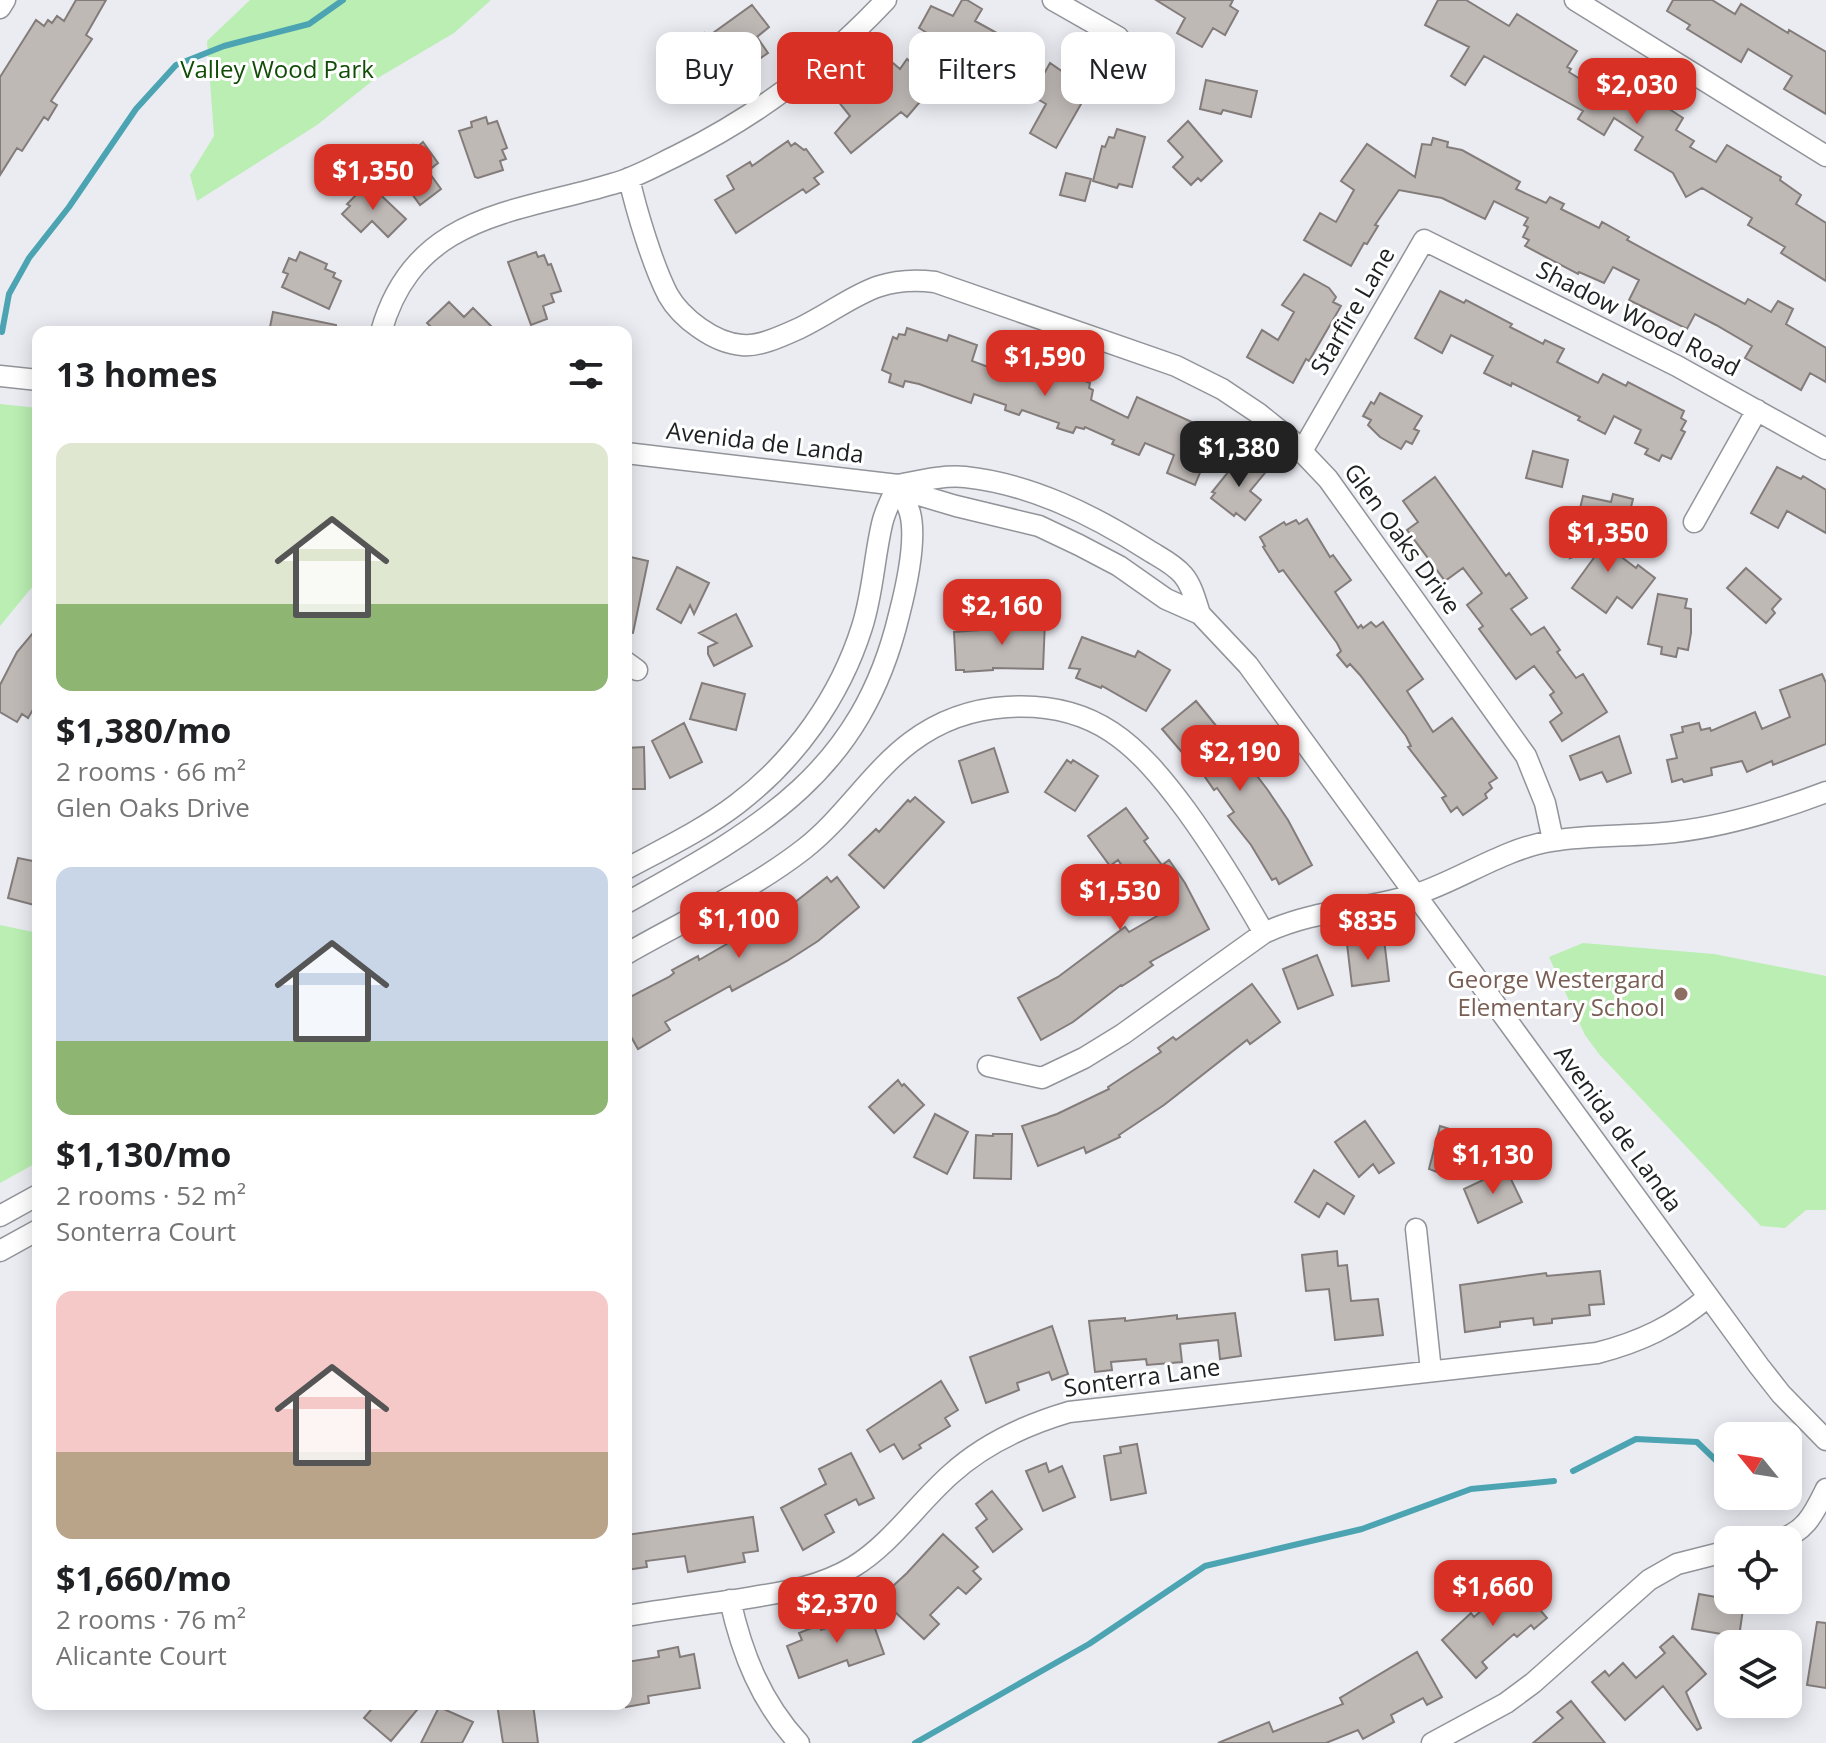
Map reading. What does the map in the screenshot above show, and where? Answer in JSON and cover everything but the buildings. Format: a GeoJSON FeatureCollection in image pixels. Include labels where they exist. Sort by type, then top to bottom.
{"type":"FeatureCollection","features":[{"type":"Feature","properties":{"kind":"street"},"geometry":{"type":"LineString","coordinates":[[0,8],[5,0]]}},
{"type":"Feature","properties":{"kind":"street"},"geometry":{"type":"LineString","coordinates":[[383,326],[396,295],[411,273],[451,235],[503,211],[629,178],[730,128],[814,69],[886,0]]}},
{"type":"Feature","properties":{"kind":"street"},"geometry":{"type":"LineString","coordinates":[[1053,0],[1109,32]]}},
{"type":"Feature","properties":{"kind":"street"},"geometry":{"type":"LineString","coordinates":[[1575,0],[1826,156]]}},
{"type":"Feature","properties":{"kind":"street","name":"Glen Oaks Drive"},"geometry":{"type":"LineString","coordinates":[[629,178],[669,296],[698,327],[741,345],[759,344],[800,328],[873,287],[915,279],[935,282],[1176,366],[1222,389],[1258,413],[1302,451],[1328,479],[1526,756],[1545,803],[1553,840]]}},
{"type":"Feature","properties":{"kind":"street","name":"Shadow Wood Road"},"geometry":{"type":"LineString","coordinates":[[1424,240],[1677,366],[1826,449]]}},
{"type":"Feature","properties":{"kind":"street","name":"Starfire Lane"},"geometry":{"type":"LineString","coordinates":[[1302,451],[1424,240]]}},
{"type":"Feature","properties":{"kind":"street"},"geometry":{"type":"LineString","coordinates":[[0,376],[32,379]]}},
{"type":"Feature","properties":{"kind":"street"},"geometry":{"type":"LineString","coordinates":[[1694,522],[1757,410]]}},
{"type":"Feature","properties":{"kind":"street","name":"Avenida de Landa"},"geometry":{"type":"LineString","coordinates":[[632,454],[898,485],[943,502],[1039,526],[1119,566],[1166,599],[1200,614]]}},
{"type":"Feature","properties":{"kind":"street","name":"Avenida de Landa"},"geometry":{"type":"LineString","coordinates":[[898,485],[927,479],[965,477],[1051,499],[1094,517],[1184,575],[1200,614],[1248,665],[1781,1394],[1826,1440]]}},
{"type":"Feature","properties":{"kind":"street"},"geometry":{"type":"LineString","coordinates":[[632,866],[705,826],[737,804],[774,773],[805,736],[849,665],[872,589],[882,524],[898,485]]}},
{"type":"Feature","properties":{"kind":"street"},"geometry":{"type":"LineString","coordinates":[[632,900],[753,829],[797,793],[830,759],[856,724],[877,688],[893,643],[903,599],[911,526],[910,513],[898,485]]}},
{"type":"Feature","properties":{"kind":"street"},"geometry":{"type":"LineString","coordinates":[[632,951],[770,873],[805,848],[837,820],[891,760],[936,726],[964,714],[1021,706],[1051,708],[1080,716],[1133,746],[1155,768],[1219,854],[1264,933]]}},
{"type":"Feature","properties":{"kind":"street"},"geometry":{"type":"LineString","coordinates":[[988,1066],[1042,1078],[1056,1072],[1123,1034],[1264,933],[1289,922],[1318,913],[1415,894],[1519,848],[1553,840],[1672,833],[1724,824],[1778,810],[1826,792]]}},
{"type":"Feature","properties":{"kind":"street"},"geometry":{"type":"LineString","coordinates":[[0,1216],[32,1198]]}},
{"type":"Feature","properties":{"kind":"street"},"geometry":{"type":"LineString","coordinates":[[1416,1229],[1431,1371]]}},
{"type":"Feature","properties":{"kind":"street"},"geometry":{"type":"LineString","coordinates":[[0,1251],[32,1233]]}},
{"type":"Feature","properties":{"kind":"street","name":"Sonterra Lane"},"geometry":{"type":"LineString","coordinates":[[632,1615],[800,1590],[829,1580],[856,1565],[880,1546],[959,1467],[1005,1436],[1069,1412],[1597,1353],[1630,1345],[1674,1324],[1708,1297]]}},
{"type":"Feature","properties":{"kind":"street"},"geometry":{"type":"LineString","coordinates":[[1802,1528],[1813,1516],[1826,1489]]}},
{"type":"Feature","properties":{"kind":"street"},"geometry":{"type":"LineString","coordinates":[[1432,1743],[1506,1703],[1533,1683],[1649,1580],[1677,1564],[1714,1555]]}},
{"type":"Feature","properties":{"kind":"street"},"geometry":{"type":"LineString","coordinates":[[730,1600],[738,1637],[751,1670],[765,1699],[799,1743]]}},
{"type":"Feature","properties":{"kind":"green space","name":"Valley Wood Park"},"geometry":{"type":"Polygon","coordinates":[[[250,0],[491,0],[454,33],[371,82],[317,125],[197,201],[190,175],[214,136],[207,41],[250,0]]]}},
{"type":"Feature","properties":{"kind":"green space"},"geometry":{"type":"Polygon","coordinates":[[[0,404],[32,407],[32,587],[0,626],[0,404]]]}},
{"type":"Feature","properties":{"kind":"green space"},"geometry":{"type":"Polygon","coordinates":[[[0,925],[32,932],[32,1165],[0,1183],[0,925]]]}},
{"type":"Feature","properties":{"kind":"green space"},"geometry":{"type":"Polygon","coordinates":[[[1583,943],[1714,954],[1826,976],[1826,1210],[1806,1210],[1785,1228],[1761,1226],[1599,1054],[1585,1035],[1549,957],[1583,943]]]}},
{"type":"Feature","properties":{"kind":"waterway"},"geometry":{"type":"LineString","coordinates":[[2,332],[9,294],[29,258],[69,207],[136,109],[176,65],[224,46],[309,24],[343,0]]}},
{"type":"Feature","properties":{"kind":"waterway"},"geometry":{"type":"LineString","coordinates":[[1573,1471],[1636,1439],[1697,1442],[1714,1458]]}},
{"type":"Feature","properties":{"kind":"waterway"},"geometry":{"type":"LineString","coordinates":[[915,1743],[1089,1644],[1205,1566],[1362,1529],[1471,1489],[1554,1481]]}},
{"type":"Feature","properties":{"kind":"place","name":"George Westergard Elementary School"},"geometry":{"type":"Point","coordinates":[1681,994]}}]}
